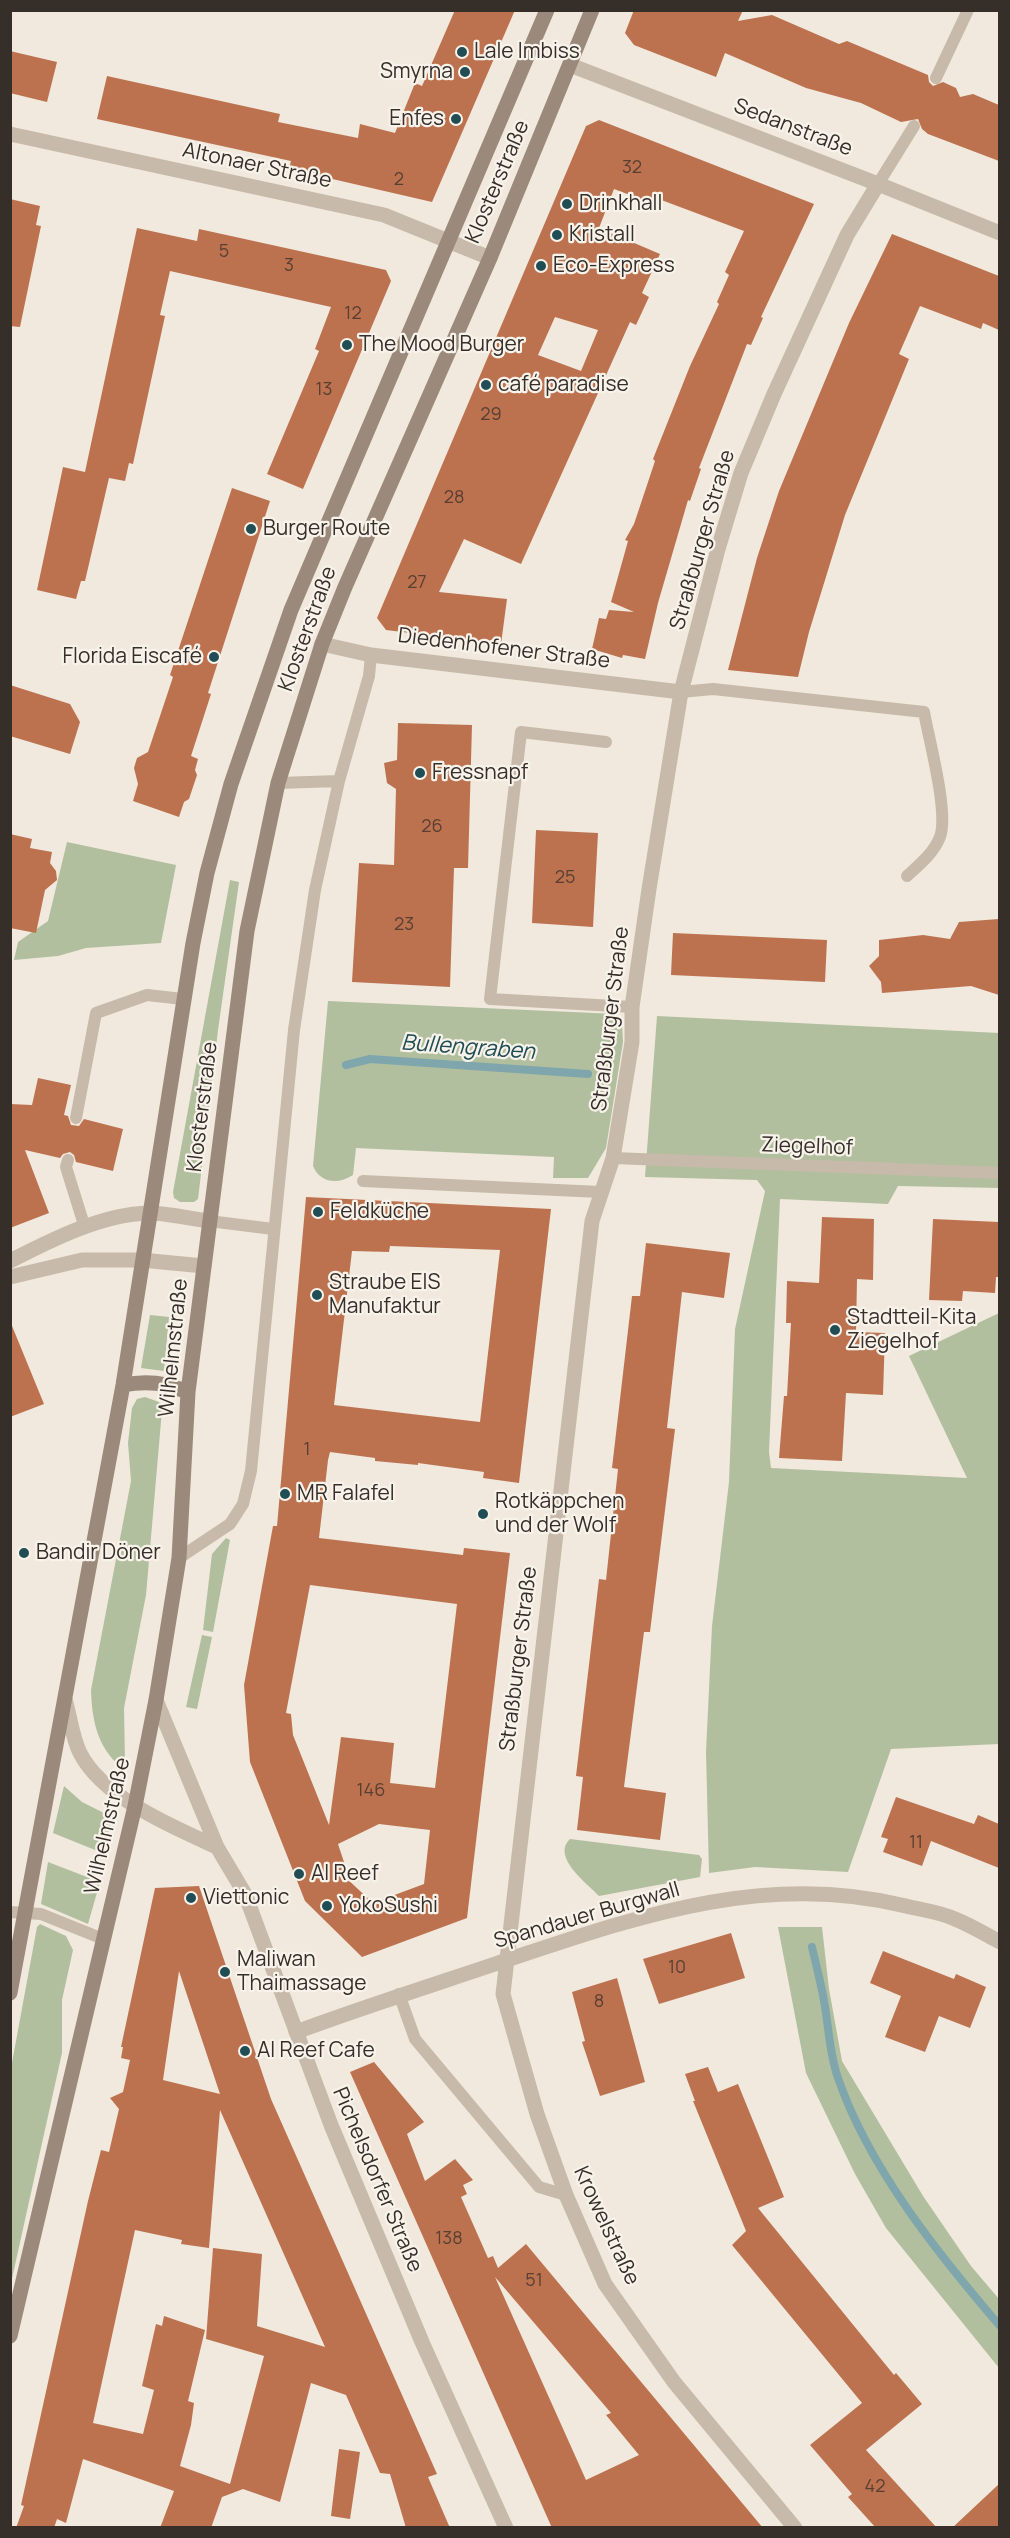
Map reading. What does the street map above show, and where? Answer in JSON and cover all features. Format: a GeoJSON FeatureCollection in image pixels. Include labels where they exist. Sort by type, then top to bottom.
{"type":"FeatureCollection","features":[{"type":"Feature","properties":{"kind":"main road","name":"Klosterstraße"},"geometry":{"type":"LineString","coordinates":[[141,1260],[183,999],[207,873],[231,784],[291,610],[451,240],[547,10]]}},
{"type":"Feature","properties":{"kind":"main road","name":"Klosterstraße"},"geometry":{"type":"LineString","coordinates":[[204,1266],[247,931],[278,783],[322,644],[490,258],[592,10]]}},
{"type":"Feature","properties":{"kind":"main road","name":"Wilhelmstraße"},"geometry":{"type":"LineString","coordinates":[[10,1993],[17,1914],[65,1699],[123,1385],[141,1260]]}},
{"type":"Feature","properties":{"kind":"main road","name":"Wilhelmstraße"},"geometry":{"type":"LineString","coordinates":[[10,2336],[15,2298],[135,1806],[156,1700],[179,1558],[188,1392],[204,1266]]}},
{"type":"Feature","properties":{"kind":"main road"},"geometry":{"type":"LineString","coordinates":[[123,1385],[144,1381],[162,1382],[188,1392]]}},
{"type":"Feature","properties":{"kind":"street","name":"Sedanstraße"},"geometry":{"type":"LineString","coordinates":[[570,65],[999,233]]}},
{"type":"Feature","properties":{"kind":"street","name":"Altonaer Straße"},"geometry":{"type":"LineString","coordinates":[[10,134],[384,215],[451,240],[490,258]]}},
{"type":"Feature","properties":{"kind":"street","name":"Straßburger Straße"},"geometry":{"type":"LineString","coordinates":[[505,1961],[592,1221],[613,1158],[632,1042],[632,1007],[681,692],[718,549],[741,473],[774,394],[847,235],[878,184]]}},
{"type":"Feature","properties":{"kind":"street","name":"Diedenhofener Straße"},"geometry":{"type":"LineString","coordinates":[[322,644],[371,655],[681,692]]}},
{"type":"Feature","properties":{"kind":"street"},"geometry":{"type":"LineString","coordinates":[[10,1261],[85,1228],[149,1213],[209,1221]]}},
{"type":"Feature","properties":{"kind":"street"},"geometry":{"type":"LineString","coordinates":[[10,1277],[82,1260],[141,1260]]}},
{"type":"Feature","properties":{"kind":"street","name":"Wilhelmstraße"},"geometry":{"type":"LineString","coordinates":[[141,1260],[204,1266]]}},
{"type":"Feature","properties":{"kind":"street"},"geometry":{"type":"LineString","coordinates":[[65,1699],[80,1753],[94,1772],[135,1806],[217,1847]]}},
{"type":"Feature","properties":{"kind":"street","name":"Pichelsdorfer Straße"},"geometry":{"type":"LineString","coordinates":[[156,1700],[217,1847],[245,1894],[331,2125],[422,2342],[506,2528]]}},
{"type":"Feature","properties":{"kind":"street","name":"Spandauer Burgwall"},"geometry":{"type":"LineString","coordinates":[[296,2032],[399,1994],[624,1922],[682,1908],[761,1894],[806,1891],[873,1898],[953,1918],[999,1942]]}},
{"type":"Feature","properties":{"kind":"street","name":"Krowelstraße"},"geometry":{"type":"LineString","coordinates":[[505,1961],[503,1994],[534,2104],[566,2195],[605,2284],[674,2382],[795,2528]]}},
{"type":"Feature","properties":{"kind":"lane"},"geometry":{"type":"LineString","coordinates":[[936,78],[968,10]]}},
{"type":"Feature","properties":{"kind":"lane","name":"Straßburger Straße"},"geometry":{"type":"LineString","coordinates":[[878,184],[914,126]]}},
{"type":"Feature","properties":{"kind":"lane"},"geometry":{"type":"LineString","coordinates":[[179,1558],[230,1524],[243,1504],[250,1471],[294,1030],[315,890],[339,781],[369,676],[371,655]]}},
{"type":"Feature","properties":{"kind":"lane"},"geometry":{"type":"LineString","coordinates":[[681,692],[713,690],[924,712],[943,815],[941,836],[930,855],[907,876]]}},
{"type":"Feature","properties":{"kind":"lane"},"geometry":{"type":"LineString","coordinates":[[606,742],[521,732],[490,999],[632,1007]]}},
{"type":"Feature","properties":{"kind":"lane"},"geometry":{"type":"LineString","coordinates":[[278,783],[339,781]]}},
{"type":"Feature","properties":{"kind":"lane"},"geometry":{"type":"LineString","coordinates":[[76,1118],[96,1013],[147,995],[183,999]]}},
{"type":"Feature","properties":{"kind":"lane","name":"Ziegelhof"},"geometry":{"type":"LineString","coordinates":[[613,1158],[999,1173]]}},
{"type":"Feature","properties":{"kind":"lane"},"geometry":{"type":"LineString","coordinates":[[68,1160],[66,1167],[85,1228]]}},
{"type":"Feature","properties":{"kind":"lane"},"geometry":{"type":"LineString","coordinates":[[363,1181],[600,1192]]}},
{"type":"Feature","properties":{"kind":"lane"},"geometry":{"type":"LineString","coordinates":[[209,1221],[273,1229]]}},
{"type":"Feature","properties":{"kind":"lane"},"geometry":{"type":"LineString","coordinates":[[17,1914],[41,1914],[103,1939]]}},
{"type":"Feature","properties":{"kind":"lane"},"geometry":{"type":"LineString","coordinates":[[399,1994],[416,2039],[430,2056],[539,2187],[566,2195]]}},
{"type":"Feature","properties":{"kind":"green space"},"geometry":{"type":"Polygon","coordinates":[[[67,842],[176,865],[161,943],[86,948],[58,956],[14,960],[18,942],[48,921],[67,842]]]}},
{"type":"Feature","properties":{"kind":"green space"},"geometry":{"type":"Polygon","coordinates":[[[230,880],[239,882],[218,1030],[198,1199],[194,1202],[180,1202],[174,1198],[173,1192],[230,880]]]}},
{"type":"Feature","properties":{"kind":"green space"},"geometry":{"type":"Polygon","coordinates":[[[328,1001],[616,1014],[622,1021],[623,1042],[606,1148],[588,1178],[553,1178],[554,1157],[356,1148],[353,1175],[336,1181],[320,1176],[313,1166],[328,1001]]]}},
{"type":"Feature","properties":{"kind":"green space"},"geometry":{"type":"Polygon","coordinates":[[[657,1016],[999,1033],[999,1188],[898,1186],[888,1204],[780,1199],[769,1452],[771,1468],[967,1478],[909,1356],[999,1313],[999,1744],[891,1749],[848,1872],[755,1867],[709,1873],[706,1752],[712,1626],[729,1482],[735,1329],[765,1191],[757,1180],[645,1177],[657,1016]]]}},
{"type":"Feature","properties":{"kind":"green space"},"geometry":{"type":"Polygon","coordinates":[[[150,1315],[169,1317],[164,1371],[141,1368],[150,1315]]]}},
{"type":"Feature","properties":{"kind":"green space"},"geometry":{"type":"Polygon","coordinates":[[[145,1397],[159,1402],[162,1410],[146,1595],[124,1708],[125,1762],[121,1767],[106,1751],[97,1732],[91,1690],[131,1481],[128,1443],[132,1408],[137,1399],[145,1397]]]}},
{"type":"Feature","properties":{"kind":"green space"},"geometry":{"type":"Polygon","coordinates":[[[226,1538],[230,1540],[213,1632],[203,1630],[212,1554],[226,1538]]]}},
{"type":"Feature","properties":{"kind":"green space"},"geometry":{"type":"Polygon","coordinates":[[[202,1635],[212,1637],[197,1709],[186,1707],[202,1635]]]}},
{"type":"Feature","properties":{"kind":"green space"},"geometry":{"type":"Polygon","coordinates":[[[64,1786],[82,1802],[112,1817],[105,1854],[53,1833],[64,1786]]]}},
{"type":"Feature","properties":{"kind":"green space"},"geometry":{"type":"Polygon","coordinates":[[[570,1839],[699,1855],[702,1859],[700,1877],[599,1896],[568,1862],[565,1846],[570,1839]]]}},
{"type":"Feature","properties":{"kind":"green space"},"geometry":{"type":"Polygon","coordinates":[[[48,1862],[100,1882],[88,1924],[41,1904],[48,1862]]]}},
{"type":"Feature","properties":{"kind":"green space"},"geometry":{"type":"Polygon","coordinates":[[[40,1924],[66,1936],[73,1950],[62,2000],[62,2053],[11,2283],[11,2068],[37,1927],[40,1924]]]}},
{"type":"Feature","properties":{"kind":"green space"},"geometry":{"type":"Polygon","coordinates":[[[778,1927],[822,1927],[829,1989],[842,2061],[923,2196],[971,2266],[999,2299],[999,2368],[886,2228],[855,2174],[806,2073],[778,1927]]]}},
{"type":"Feature","properties":{"kind":"building"},"geometry":{"type":"Polygon","coordinates":[[[455,10],[515,10],[432,202],[289,169],[291,161],[97,119],[107,76],[280,114],[278,122],[358,138],[360,124],[395,133],[415,83],[422,86],[455,10]]]}},
{"type":"Feature","properties":{"kind":"building"},"geometry":{"type":"Polygon","coordinates":[[[634,10],[743,10],[738,21],[772,15],[839,44],[847,41],[928,75],[929,82],[933,86],[943,82],[956,88],[960,97],[973,94],[999,105],[999,161],[928,134],[922,129],[918,119],[901,122],[861,103],[806,88],[725,53],[716,77],[634,45],[625,33],[634,10]]]}},
{"type":"Feature","properties":{"kind":"building"},"geometry":{"type":"Polygon","coordinates":[[[10,51],[57,62],[47,102],[10,93],[10,51]]]}},
{"type":"Feature","properties":{"kind":"building"},"geometry":{"type":"Polygon","coordinates":[[[599,120],[814,204],[761,317],[763,318],[751,345],[747,344],[699,468],[701,469],[690,501],[688,500],[658,603],[645,659],[623,655],[622,658],[592,649],[599,618],[606,619],[609,610],[634,612],[611,602],[628,541],[625,540],[634,524],[655,461],[653,459],[690,366],[719,304],[717,302],[729,275],[725,272],[744,231],[656,198],[654,204],[614,189],[599,228],[660,254],[642,293],[649,297],[636,325],[630,322],[521,564],[464,539],[439,592],[507,599],[501,644],[386,630],[377,618],[586,126],[599,120]],[[555,317],[538,355],[581,371],[598,330],[555,317]]]}},
{"type":"Feature","properties":{"kind":"building"},"geometry":{"type":"Polygon","coordinates":[[[10,199],[40,206],[36,225],[41,226],[20,327],[10,326],[10,199]]]}},
{"type":"Feature","properties":{"kind":"building"},"geometry":{"type":"Polygon","coordinates":[[[137,228],[197,241],[199,229],[386,270],[391,281],[303,489],[267,474],[319,351],[315,349],[331,307],[170,271],[160,315],[165,316],[133,464],[129,463],[125,481],[109,478],[85,581],[81,581],[76,599],[37,590],[63,467],[85,472],[137,228]]]}},
{"type":"Feature","properties":{"kind":"building"},"geometry":{"type":"Polygon","coordinates":[[[892,234],[999,276],[999,330],[983,323],[981,329],[920,306],[899,354],[909,359],[845,515],[809,632],[798,677],[728,670],[757,558],[779,491],[849,323],[892,234]]]}},
{"type":"Feature","properties":{"kind":"building"},"geometry":{"type":"Polygon","coordinates":[[[232,488],[270,501],[208,693],[211,694],[191,756],[198,759],[195,770],[197,775],[189,799],[184,802],[179,817],[133,801],[138,784],[134,768],[137,758],[148,752],[173,677],[170,675],[232,488]]]}},
{"type":"Feature","properties":{"kind":"building"},"geometry":{"type":"Polygon","coordinates":[[[10,685],[70,704],[80,722],[70,754],[10,736],[10,685]]]}},
{"type":"Feature","properties":{"kind":"building"},"geometry":{"type":"Polygon","coordinates":[[[398,723],[472,725],[468,868],[454,868],[450,987],[352,982],[359,863],[394,865],[396,789],[387,783],[384,763],[397,760],[398,723]]]}},
{"type":"Feature","properties":{"kind":"building"},"geometry":{"type":"Polygon","coordinates":[[[536,830],[598,833],[593,927],[532,923],[536,830]]]}},
{"type":"Feature","properties":{"kind":"building"},"geometry":{"type":"Polygon","coordinates":[[[10,834],[32,839],[30,848],[52,852],[50,863],[56,871],[57,880],[45,890],[36,933],[10,928],[10,834]]]}},
{"type":"Feature","properties":{"kind":"building"},"geometry":{"type":"Polygon","coordinates":[[[999,919],[999,995],[971,986],[882,993],[881,982],[869,966],[879,956],[879,940],[923,935],[950,939],[959,922],[999,919]]]}},
{"type":"Feature","properties":{"kind":"building"},"geometry":{"type":"Polygon","coordinates":[[[673,933],[827,940],[825,982],[671,975],[673,933]]]}},
{"type":"Feature","properties":{"kind":"building"},"geometry":{"type":"Polygon","coordinates":[[[38,1078],[71,1085],[64,1115],[68,1116],[71,1125],[79,1126],[84,1119],[123,1129],[113,1171],[76,1162],[74,1155],[70,1152],[63,1154],[60,1158],[25,1150],[49,1213],[10,1228],[10,1104],[32,1105],[38,1078]]]}},
{"type":"Feature","properties":{"kind":"building"},"geometry":{"type":"Polygon","coordinates":[[[306,1197],[551,1209],[519,1483],[483,1478],[484,1472],[418,1463],[418,1465],[375,1461],[375,1458],[330,1452],[319,1538],[463,1555],[464,1548],[510,1553],[467,1918],[362,1957],[305,1901],[250,1762],[244,1685],[273,1526],[277,1526],[306,1197]],[[390,1246],[389,1252],[352,1251],[334,1405],[480,1422],[500,1250],[390,1246]],[[310,1585],[286,1713],[291,1714],[293,1735],[329,1825],[341,1737],[394,1743],[390,1783],[435,1788],[457,1604],[310,1585]],[[379,1824],[338,1844],[345,1865],[351,1872],[345,1877],[373,1903],[424,1884],[430,1830],[379,1824]]]}},
{"type":"Feature","properties":{"kind":"building","name":"Stadtteil-Kita Ziegelhof"},"geometry":{"type":"Polygon","coordinates":[[[822,1217],[874,1219],[873,1280],[857,1279],[856,1332],[885,1333],[883,1395],[846,1393],[842,1461],[779,1458],[784,1396],[787,1396],[791,1323],[786,1323],[787,1281],[819,1283],[822,1217]]]}},
{"type":"Feature","properties":{"kind":"building"},"geometry":{"type":"Polygon","coordinates":[[[933,1219],[999,1222],[999,1277],[996,1277],[995,1293],[963,1291],[962,1301],[929,1300],[933,1219]]]}},
{"type":"Feature","properties":{"kind":"building"},"geometry":{"type":"Polygon","coordinates":[[[646,1243],[730,1253],[724,1298],[682,1292],[667,1428],[675,1429],[650,1632],[644,1632],[624,1787],[666,1793],[660,1840],[577,1830],[583,1777],[576,1776],[599,1579],[606,1580],[618,1469],[612,1468],[632,1296],[640,1296],[646,1243]]]}},
{"type":"Feature","properties":{"kind":"building"},"geometry":{"type":"Polygon","coordinates":[[[10,1321],[44,1404],[10,1417],[10,1321]]]}},
{"type":"Feature","properties":{"kind":"building"},"geometry":{"type":"Polygon","coordinates":[[[896,1797],[974,1824],[978,1815],[999,1824],[999,1868],[931,1841],[922,1866],[883,1852],[888,1839],[881,1837],[896,1797]]]}},
{"type":"Feature","properties":{"kind":"building"},"geometry":{"type":"Polygon","coordinates":[[[199,1886],[271,2099],[437,2474],[428,2477],[450,2528],[406,2528],[390,2474],[380,2473],[346,2395],[311,2383],[280,2502],[243,2489],[222,2497],[211,2528],[160,2528],[174,2491],[83,2459],[66,2523],[57,2519],[54,2528],[16,2528],[24,2506],[21,2505],[88,2201],[101,2150],[109,2152],[119,2109],[110,2098],[123,2092],[130,2060],[121,2058],[123,2047],[121,2047],[155,1888],[199,1886]],[[179,1971],[163,2080],[220,2094],[179,1971]],[[220,2110],[209,2248],[181,2244],[182,2240],[135,2230],[93,2423],[143,2434],[154,2390],[142,2386],[156,2324],[162,2326],[164,2316],[205,2330],[188,2401],[194,2403],[191,2425],[180,2466],[230,2484],[264,2356],[206,2339],[213,2248],[262,2254],[257,2326],[325,2347],[220,2110]]]}},
{"type":"Feature","properties":{"kind":"building"},"geometry":{"type":"Polygon","coordinates":[[[731,1933],[745,1978],[659,2004],[643,1959],[731,1933]]]}},
{"type":"Feature","properties":{"kind":"building"},"geometry":{"type":"Polygon","coordinates":[[[883,1951],[954,1979],[956,1974],[986,1987],[970,2028],[939,2016],[925,2052],[885,2037],[901,1996],[870,1983],[883,1951]]]}},
{"type":"Feature","properties":{"kind":"building"},"geometry":{"type":"Polygon","coordinates":[[[617,1978],[645,2082],[600,2096],[582,2042],[585,2041],[572,1992],[617,1978]]]}},
{"type":"Feature","properties":{"kind":"building"},"geometry":{"type":"Polygon","coordinates":[[[374,2062],[424,2122],[407,2134],[425,2181],[455,2159],[473,2180],[463,2185],[467,2194],[461,2197],[488,2258],[493,2256],[498,2268],[526,2244],[763,2528],[552,2528],[350,2072],[374,2062]],[[495,2277],[586,2480],[639,2455],[606,2415],[611,2413],[495,2277]]]}},
{"type":"Feature","properties":{"kind":"building"},"geometry":{"type":"Polygon","coordinates":[[[708,2067],[718,2092],[738,2084],[784,2197],[758,2208],[894,2375],[896,2373],[922,2404],[866,2450],[937,2528],[876,2528],[848,2497],[852,2494],[810,2445],[862,2403],[732,2245],[746,2231],[693,2101],[695,2101],[685,2074],[708,2067]]]}},
{"type":"Feature","properties":{"kind":"building"},"geometry":{"type":"Polygon","coordinates":[[[339,2449],[360,2452],[350,2519],[331,2516],[339,2449]]]}},
{"type":"Feature","properties":{"kind":"building"},"geometry":{"type":"Polygon","coordinates":[[[999,2484],[999,2528],[952,2528],[999,2484]]]}},
{"type":"Feature","properties":{"kind":"waterway","name":"Bullengraben"},"geometry":{"type":"LineString","coordinates":[[346,1065],[370,1059],[588,1074]]}},
{"type":"Feature","properties":{"kind":"waterway"},"geometry":{"type":"LineString","coordinates":[[812,1947],[823,1994],[835,2069],[851,2112],[907,2209],[953,2270],[1000,2326]]}},
{"type":"Feature","properties":{"kind":"place","name":"Lale Imbiss"},"geometry":{"type":"Point","coordinates":[462,52]}},
{"type":"Feature","properties":{"kind":"place","name":"Smyrna"},"geometry":{"type":"Point","coordinates":[465,72]}},
{"type":"Feature","properties":{"kind":"place","name":"Enfes"},"geometry":{"type":"Point","coordinates":[456,119]}},
{"type":"Feature","properties":{"kind":"place","name":"Drinkhall"},"geometry":{"type":"Point","coordinates":[567,204]}},
{"type":"Feature","properties":{"kind":"place","name":"Kristall"},"geometry":{"type":"Point","coordinates":[557,235]}},
{"type":"Feature","properties":{"kind":"place","name":"Eco-Express"},"geometry":{"type":"Point","coordinates":[541,266]}},
{"type":"Feature","properties":{"kind":"place","name":"The Mood Burger"},"geometry":{"type":"Point","coordinates":[347,345]}},
{"type":"Feature","properties":{"kind":"place","name":"café paradise"},"geometry":{"type":"Point","coordinates":[486,385]}},
{"type":"Feature","properties":{"kind":"place","name":"Burger Route"},"geometry":{"type":"Point","coordinates":[251,529]}},
{"type":"Feature","properties":{"kind":"place","name":"Florida Eiscafé"},"geometry":{"type":"Point","coordinates":[214,657]}},
{"type":"Feature","properties":{"kind":"place","name":"Fressnapf"},"geometry":{"type":"Point","coordinates":[420,773]}},
{"type":"Feature","properties":{"kind":"place","name":"Feldküche"},"geometry":{"type":"Point","coordinates":[318,1212]}},
{"type":"Feature","properties":{"kind":"place","name":"Straube EIS Manufaktur"},"geometry":{"type":"Point","coordinates":[317,1295]}},
{"type":"Feature","properties":{"kind":"place","name":"Stadtteil-Kita Ziegelhof"},"geometry":{"type":"Point","coordinates":[835,1330]}},
{"type":"Feature","properties":{"kind":"place","name":"MR Falafel"},"geometry":{"type":"Point","coordinates":[285,1494]}},
{"type":"Feature","properties":{"kind":"place","name":"Rotkäppchen und der Wolf"},"geometry":{"type":"Point","coordinates":[483,1514]}},
{"type":"Feature","properties":{"kind":"place","name":"Bandir Döner"},"geometry":{"type":"Point","coordinates":[24,1553]}},
{"type":"Feature","properties":{"kind":"place","name":"Al Reef"},"geometry":{"type":"Point","coordinates":[299,1874]}},
{"type":"Feature","properties":{"kind":"place","name":"Viettonic"},"geometry":{"type":"Point","coordinates":[191,1898]}},
{"type":"Feature","properties":{"kind":"place","name":"YokoSushi"},"geometry":{"type":"Point","coordinates":[327,1906]}},
{"type":"Feature","properties":{"kind":"place","name":"Maliwan Thaimassage"},"geometry":{"type":"Point","coordinates":[225,1972]}},
{"type":"Feature","properties":{"kind":"place","name":"Al Reef Cafe"},"geometry":{"type":"Point","coordinates":[245,2051]}}]}
